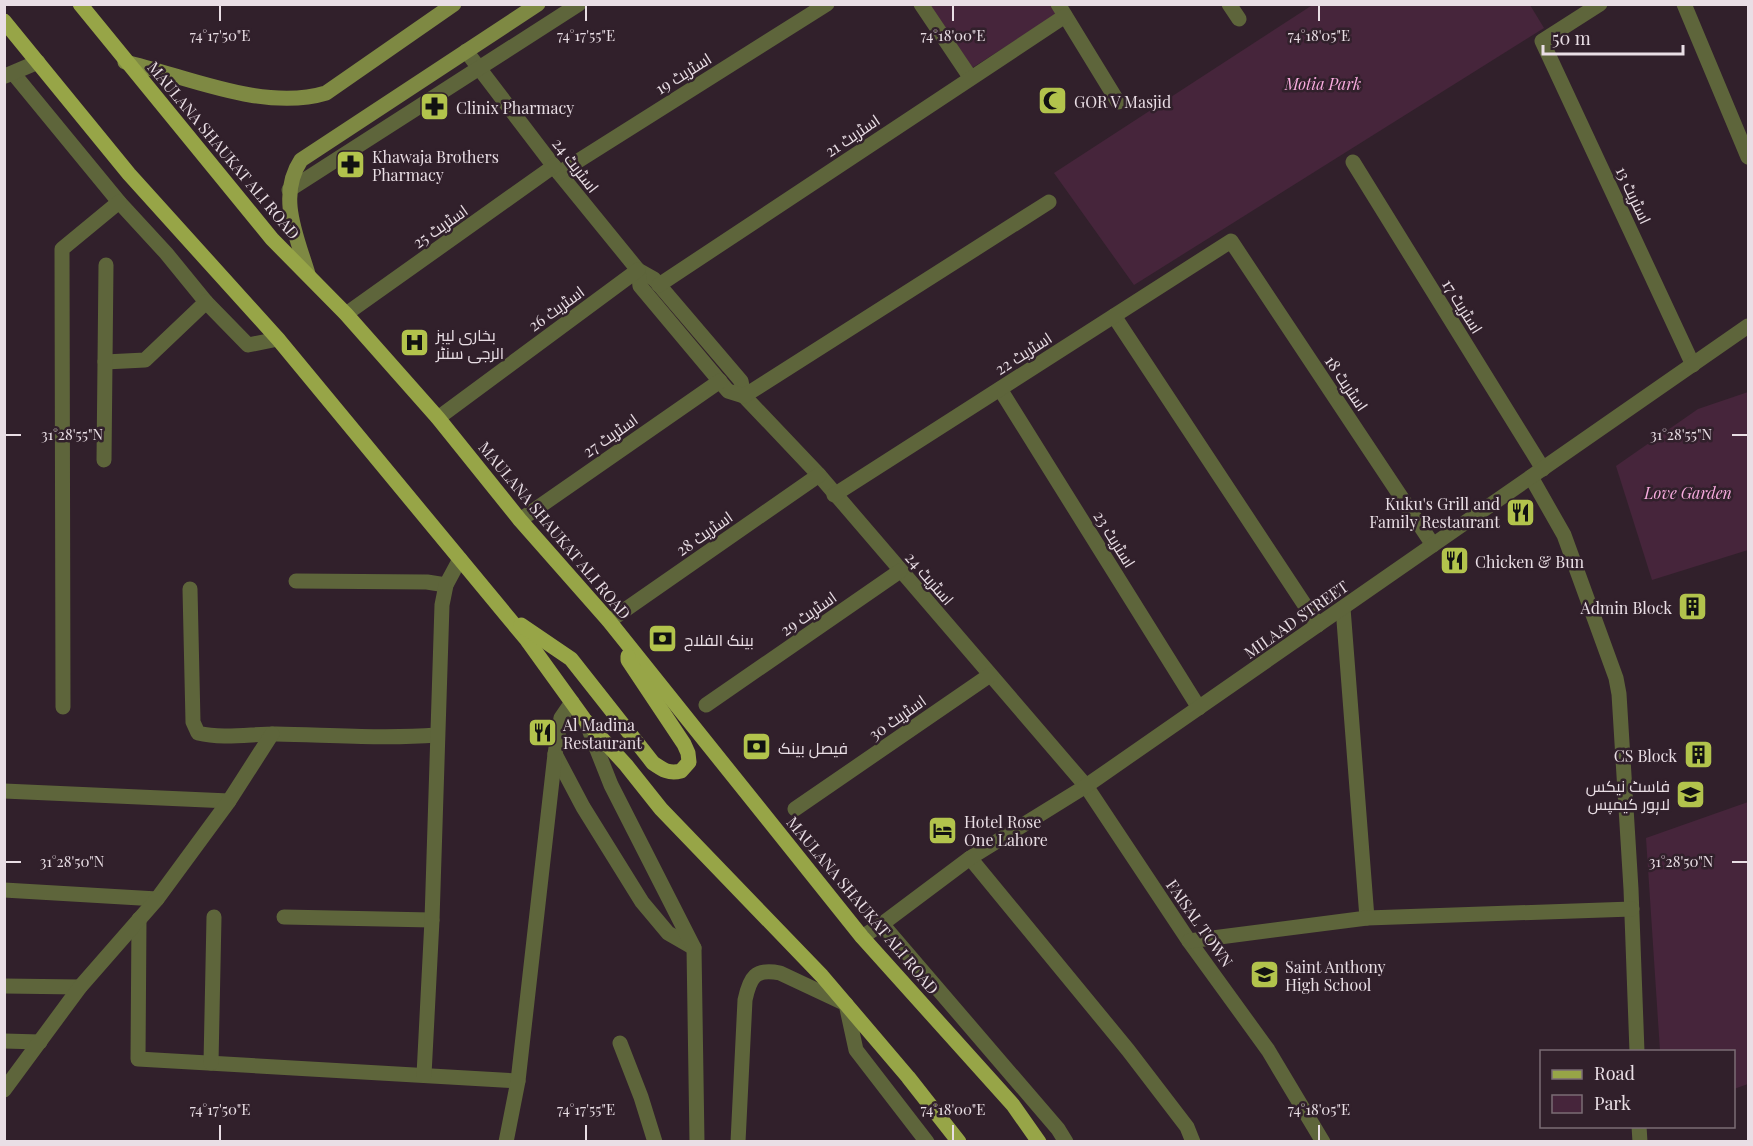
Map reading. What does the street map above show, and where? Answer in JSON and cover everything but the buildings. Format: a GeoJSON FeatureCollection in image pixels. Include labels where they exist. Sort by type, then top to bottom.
{"type":"FeatureCollection","features":[{"type":"Feature","properties":{"kind":"main road","name":"MAULANA SHAUKAT ALI ROAD"},"geometry":{"type":"LineString","coordinates":[[80,4],[125,62],[272,239],[346,314],[438,418],[520,520],[609,621],[862,937],[1013,1105],[1039,1142]]}},
{"type":"Feature","properties":{"kind":"main road"},"geometry":{"type":"LineString","coordinates":[[125,62],[189,81],[258,95],[294,99],[310,98],[326,93],[454,4]]}},
{"type":"Feature","properties":{"kind":"main road"},"geometry":{"type":"LineString","coordinates":[[308,274],[291,217],[289,190],[291,178],[301,160],[538,4]]}},
{"type":"Feature","properties":{"kind":"main road"},"geometry":{"type":"LineString","coordinates":[[4,21],[129,174],[278,339],[507,616],[584,719],[661,808],[822,976],[908,1077],[959,1142]]}},
{"type":"Feature","properties":{"kind":"main road"},"geometry":{"type":"LineString","coordinates":[[507,616],[571,659],[653,763],[663,771],[672,773],[681,771],[689,762],[688,753],[628,660],[627,644]]}},
{"type":"Feature","properties":{"kind":"street"},"geometry":{"type":"LineString","coordinates":[[289,190],[579,4]]}},
{"type":"Feature","properties":{"kind":"street","name":"اسٹریٹ 19"},"geometry":{"type":"LineString","coordinates":[[557,169],[827,4]]}},
{"type":"Feature","properties":{"kind":"street"},"geometry":{"type":"LineString","coordinates":[[921,4],[970,78]]}},
{"type":"Feature","properties":{"kind":"street"},"geometry":{"type":"LineString","coordinates":[[1229,4],[1239,19]]}},
{"type":"Feature","properties":{"kind":"street","name":"اسٹریٹ 13"},"geometry":{"type":"LineString","coordinates":[[1600,4],[1542,41],[1693,364]]}},
{"type":"Feature","properties":{"kind":"street"},"geometry":{"type":"LineString","coordinates":[[1684,4],[1749,157]]}},
{"type":"Feature","properties":{"kind":"street"},"geometry":{"type":"LineString","coordinates":[[1062,10],[1118,102]]}},
{"type":"Feature","properties":{"kind":"street","name":"اسٹریٹ 21"},"geometry":{"type":"LineString","coordinates":[[659,285],[970,78],[1062,10]]}},
{"type":"Feature","properties":{"kind":"street","name":"اسٹریٹ 24"},"geometry":{"type":"LineString","coordinates":[[466,51],[638,270],[654,279],[741,381],[744,396]]}},
{"type":"Feature","properties":{"kind":"street"},"geometry":{"type":"LineString","coordinates":[[38,62],[9,75],[206,302],[248,345],[278,339]]}},
{"type":"Feature","properties":{"kind":"street","name":"اسٹریٹ 17"},"geometry":{"type":"LineString","coordinates":[[1353,162],[1537,473],[1564,535],[1616,678],[1619,694],[1632,909],[1636,1050]]}},
{"type":"Feature","properties":{"kind":"street","name":"اسٹریٹ 25"},"geometry":{"type":"LineString","coordinates":[[346,314],[557,169]]}},
{"type":"Feature","properties":{"kind":"street"},"geometry":{"type":"LineString","coordinates":[[63,707],[62,249],[119,202]]}},
{"type":"Feature","properties":{"kind":"street"},"geometry":{"type":"LineString","coordinates":[[744,396],[1049,202]]}},
{"type":"Feature","properties":{"kind":"street","name":"اسٹریٹ 22"},"geometry":{"type":"LineString","coordinates":[[834,495],[1231,241]]}},
{"type":"Feature","properties":{"kind":"street","name":"اسٹریٹ 18"},"geometry":{"type":"LineString","coordinates":[[1231,241],[1433,546]]}},
{"type":"Feature","properties":{"kind":"street"},"geometry":{"type":"LineString","coordinates":[[104,460],[106,265]]}},
{"type":"Feature","properties":{"kind":"street","name":"اسٹریٹ 24"},"geometry":{"type":"LineString","coordinates":[[638,270],[640,286],[720,381],[729,391],[744,396],[819,475],[1086,786]]}},
{"type":"Feature","properties":{"kind":"street","name":"اسٹریٹ 26"},"geometry":{"type":"LineString","coordinates":[[438,418],[638,270]]}},
{"type":"Feature","properties":{"kind":"street"},"geometry":{"type":"LineString","coordinates":[[105,362],[145,360],[206,302]]}},
{"type":"Feature","properties":{"kind":"street"},"geometry":{"type":"LineString","coordinates":[[1114,316],[1318,625]]}},
{"type":"Feature","properties":{"kind":"street","name":"MILAAD STREET"},"geometry":{"type":"LineString","coordinates":[[862,937],[970,858],[1086,786],[1749,326]]}},
{"type":"Feature","properties":{"kind":"street","name":"اسٹریٹ 27"},"geometry":{"type":"LineString","coordinates":[[520,520],[720,381]]}},
{"type":"Feature","properties":{"kind":"street","name":"اسٹریٹ 23"},"geometry":{"type":"LineString","coordinates":[[1000,389],[1199,708]]}},
{"type":"Feature","properties":{"kind":"street","name":"اسٹریٹ 28"},"geometry":{"type":"LineString","coordinates":[[609,621],[819,475]]}},
{"type":"Feature","properties":{"kind":"street"},"geometry":{"type":"LineString","coordinates":[[424,1075],[432,920],[442,605],[446,585],[460,559]]}},
{"type":"Feature","properties":{"kind":"street","name":"اسٹریٹ 29"},"geometry":{"type":"LineString","coordinates":[[706,705],[900,571]]}},
{"type":"Feature","properties":{"kind":"street"},"geometry":{"type":"LineString","coordinates":[[296,581],[427,582],[446,585]]}},
{"type":"Feature","properties":{"kind":"street"},"geometry":{"type":"LineString","coordinates":[[190,589],[193,722],[198,734],[208,736],[272,734],[412,737],[437,735]]}},
{"type":"Feature","properties":{"kind":"street"},"geometry":{"type":"LineString","coordinates":[[1343,608],[1367,918]]}},
{"type":"Feature","properties":{"kind":"street","name":"اسٹریٹ 30"},"geometry":{"type":"LineString","coordinates":[[795,809],[990,675]]}},
{"type":"Feature","properties":{"kind":"street"},"geometry":{"type":"LineString","coordinates":[[506,1142],[518,1081],[555,754],[561,718],[572,702]]}},
{"type":"Feature","properties":{"kind":"street"},"geometry":{"type":"LineString","coordinates":[[584,719],[611,786],[694,948],[697,1142]]}},
{"type":"Feature","properties":{"kind":"street"},"geometry":{"type":"LineString","coordinates":[[4,1090],[80,987],[157,899],[229,801],[272,734]]}},
{"type":"Feature","properties":{"kind":"street"},"geometry":{"type":"LineString","coordinates":[[555,754],[583,807],[642,902],[668,933],[694,948]]}},
{"type":"Feature","properties":{"kind":"street","name":"FAISAL TOWN"},"geometry":{"type":"LineString","coordinates":[[1086,786],[1189,941],[1268,1050],[1323,1142]]}},
{"type":"Feature","properties":{"kind":"street"},"geometry":{"type":"LineString","coordinates":[[4,791],[229,801]]}},
{"type":"Feature","properties":{"kind":"street"},"geometry":{"type":"LineString","coordinates":[[970,858],[1128,1050],[1187,1127],[1193,1142]]}},
{"type":"Feature","properties":{"kind":"street"},"geometry":{"type":"LineString","coordinates":[[4,890],[157,899]]}},
{"type":"Feature","properties":{"kind":"street"},"geometry":{"type":"LineString","coordinates":[[1189,941],[1367,918],[1632,909]]}},
{"type":"Feature","properties":{"kind":"street"},"geometry":{"type":"LineString","coordinates":[[211,1063],[214,917]]}},
{"type":"Feature","properties":{"kind":"street"},"geometry":{"type":"LineString","coordinates":[[284,917],[432,920]]}},
{"type":"Feature","properties":{"kind":"street"},"geometry":{"type":"LineString","coordinates":[[139,919],[138,1059],[518,1081]]}},
{"type":"Feature","properties":{"kind":"street"},"geometry":{"type":"LineString","coordinates":[[882,924],[1058,1129],[1066,1142]]}},
{"type":"Feature","properties":{"kind":"street"},"geometry":{"type":"LineString","coordinates":[[738,1142],[745,1000],[751,978],[759,972],[770,971],[780,973],[846,1004],[856,1050],[927,1142]]}},
{"type":"Feature","properties":{"kind":"street"},"geometry":{"type":"LineString","coordinates":[[4,986],[80,987]]}},
{"type":"Feature","properties":{"kind":"street"},"geometry":{"type":"LineString","coordinates":[[4,1041],[40,1042]]}},
{"type":"Feature","properties":{"kind":"street"},"geometry":{"type":"LineString","coordinates":[[620,1043],[642,1097],[655,1142]]}},
{"type":"Feature","properties":{"kind":"green space","name":"Motia Park"},"geometry":{"type":"Polygon","coordinates":[[[1314,4],[1530,5],[1544,28],[1134,285],[1054,173],[1314,4]]]}},
{"type":"Feature","properties":{"kind":"green space"},"geometry":{"type":"Polygon","coordinates":[[[930,5],[1050,5],[1057,14],[972,68],[930,5]]]}},
{"type":"Feature","properties":{"kind":"green space","name":"Love Garden"},"geometry":{"type":"Polygon","coordinates":[[[1748,392],[1748,550],[1652,580],[1616,466],[1698,409],[1748,392]]]}},
{"type":"Feature","properties":{"kind":"green space"},"geometry":{"type":"Polygon","coordinates":[[[1748,802],[1748,1084],[1735,1089],[1735,1050],[1660,1050],[1646,838],[1748,802]]]}},
{"type":"Feature","properties":{"kind":"place","name":"GOR V Masjid"},"geometry":{"type":"Point","coordinates":[1053,101]}},
{"type":"Feature","properties":{"kind":"place","name":"Clinix Pharmacy"},"geometry":{"type":"Point","coordinates":[435,107]}},
{"type":"Feature","properties":{"kind":"place","name":"Khawaja Brothers Pharmacy"},"geometry":{"type":"Point","coordinates":[351,165]}},
{"type":"Feature","properties":{"kind":"place","name":"بخاری لیبز الرجی سنٹر"},"geometry":{"type":"Point","coordinates":[415,343]}},
{"type":"Feature","properties":{"kind":"place","name":"Kuku's Grill and Family Restaurant"},"geometry":{"type":"Point","coordinates":[1521,512]}},
{"type":"Feature","properties":{"kind":"place","name":"Chicken & Bun"},"geometry":{"type":"Point","coordinates":[1454,561]}},
{"type":"Feature","properties":{"kind":"place","name":"Admin Block"},"geometry":{"type":"Point","coordinates":[1693,607]}},
{"type":"Feature","properties":{"kind":"place","name":"بینک الفلاح"},"geometry":{"type":"Point","coordinates":[663,639]}},
{"type":"Feature","properties":{"kind":"place","name":"Al Madina Restaurant"},"geometry":{"type":"Point","coordinates":[542,733]}},
{"type":"Feature","properties":{"kind":"place","name":"فیصل بینک"},"geometry":{"type":"Point","coordinates":[757,747]}},
{"type":"Feature","properties":{"kind":"place","name":"CS Block"},"geometry":{"type":"Point","coordinates":[1698,755]}},
{"type":"Feature","properties":{"kind":"place","name":"فاسٹ نیکس لاہور کیمپس"},"geometry":{"type":"Point","coordinates":[1691,794]}},
{"type":"Feature","properties":{"kind":"place","name":"Hotel Rose One Lahore"},"geometry":{"type":"Point","coordinates":[943,830]}},
{"type":"Feature","properties":{"kind":"place","name":"Saint Anthony High School"},"geometry":{"type":"Point","coordinates":[1264,975]}}]}
